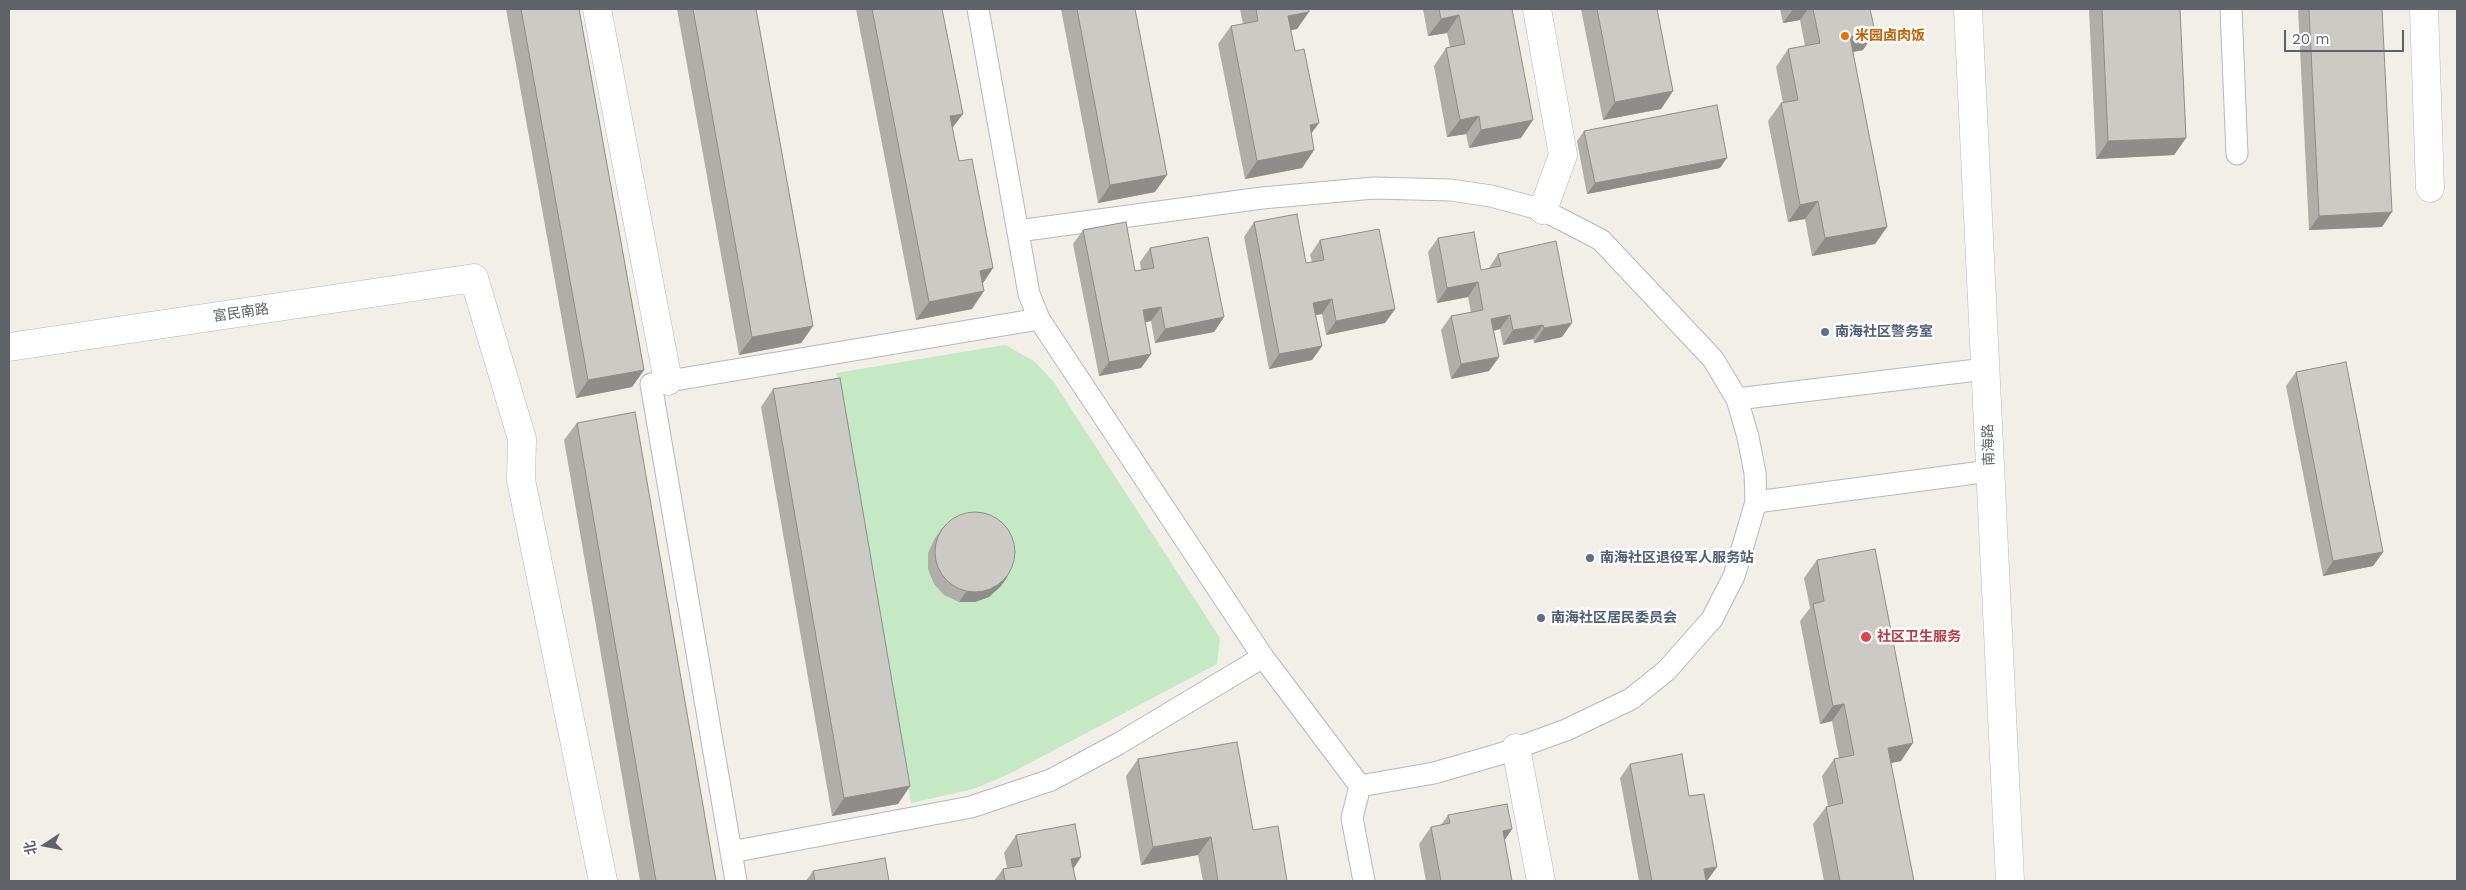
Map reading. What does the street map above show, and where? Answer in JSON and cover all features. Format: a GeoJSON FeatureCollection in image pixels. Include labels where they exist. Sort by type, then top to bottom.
{"type":"FeatureCollection","features":[{"type":"Feature","properties":{"kind":"street"},"geometry":{"type":"LineString","coordinates":[[597,9],[668,381]]}},
{"type":"Feature","properties":{"kind":"street"},"geometry":{"type":"LineString","coordinates":[[1537,9],[1563,155],[1543,210]]}},
{"type":"Feature","properties":{"kind":"street","name":"南海路"},"geometry":{"type":"LineString","coordinates":[[1968,9],[2010,881]]}},
{"type":"Feature","properties":{"kind":"street"},"geometry":{"type":"LineString","coordinates":[[2424,9],[2430,188]]}},
{"type":"Feature","properties":{"kind":"street","name":"富民南路"},"geometry":{"type":"LineString","coordinates":[[9,347],[474,278],[522,438],[521,480],[603,881]]}},
{"type":"Feature","properties":{"kind":"street"},"geometry":{"type":"LineString","coordinates":[[1516,748],[1541,881]]}},
{"type":"Feature","properties":{"kind":"lane"},"geometry":{"type":"LineString","coordinates":[[978,9],[1029,294],[1039,319],[1263,657],[1360,786]]}},
{"type":"Feature","properties":{"kind":"lane"},"geometry":{"type":"LineString","coordinates":[[2231,9],[2237,154]]}},
{"type":"Feature","properties":{"kind":"lane"},"geometry":{"type":"LineString","coordinates":[[1018,231],[1262,198],[1374,188],[1451,190],[1491,196],[1543,210],[1601,240],[1713,359],[1737,399],[1748,437],[1755,473],[1756,502],[1734,576],[1712,620],[1666,670],[1631,699],[1566,730],[1516,748],[1434,773],[1360,786]]}},
{"type":"Feature","properties":{"kind":"lane"},"geometry":{"type":"LineString","coordinates":[[736,881],[651,384],[1039,319]]}},
{"type":"Feature","properties":{"kind":"lane"},"geometry":{"type":"LineString","coordinates":[[1737,399],[1985,368]]}},
{"type":"Feature","properties":{"kind":"lane"},"geometry":{"type":"LineString","coordinates":[[1756,502],[1990,471]]}},
{"type":"Feature","properties":{"kind":"lane"},"geometry":{"type":"LineString","coordinates":[[731,852],[971,807],[1050,780],[1118,744],[1263,657]]}},
{"type":"Feature","properties":{"kind":"lane"},"geometry":{"type":"LineString","coordinates":[[1360,786],[1352,818],[1364,881]]}},
{"type":"Feature","properties":{"kind":"green space"},"geometry":{"type":"Polygon","coordinates":[[[1005,345],[1034,361],[1053,381],[1220,638],[1217,664],[1005,776],[973,789],[911,803],[836,373],[1005,345]]]}},
{"type":"Feature","properties":{"kind":"building"},"geometry":{"type":"Polygon","coordinates":[[[521,9],[579,9],[644,370],[588,380],[521,9]]]}},
{"type":"Feature","properties":{"kind":"building"},"geometry":{"type":"Polygon","coordinates":[[[693,9],[756,9],[813,326],[752,337],[693,9]]]}},
{"type":"Feature","properties":{"kind":"building"},"geometry":{"type":"Polygon","coordinates":[[[872,9],[942,9],[963,114],[950,116],[959,161],[972,159],[993,268],[980,271],[984,291],[929,302],[872,9]]]}},
{"type":"Feature","properties":{"kind":"building"},"geometry":{"type":"Polygon","coordinates":[[[1077,9],[1135,9],[1167,175],[1110,185],[1077,9]]]}},
{"type":"Feature","properties":{"kind":"building"},"geometry":{"type":"Polygon","coordinates":[[[1256,9],[1309,9],[1309,12],[1288,16],[1295,51],[1304,49],[1319,123],[1310,125],[1314,150],[1257,161],[1231,26],[1258,21],[1256,9]]]}},
{"type":"Feature","properties":{"kind":"building"},"geometry":{"type":"Polygon","coordinates":[[[1439,9],[1512,9],[1533,120],[1481,130],[1479,116],[1460,120],[1446,48],[1465,44],[1459,15],[1441,19],[1439,9]]]}},
{"type":"Feature","properties":{"kind":"building"},"geometry":{"type":"Polygon","coordinates":[[[1597,9],[1657,9],[1673,91],[1615,102],[1597,9]]]}},
{"type":"Feature","properties":{"kind":"building"},"geometry":{"type":"Polygon","coordinates":[[[1813,9],[1870,9],[1875,32],[1850,37],[1887,227],[1825,238],[1818,201],[1800,205],[1781,103],[1798,100],[1788,49],[1820,43],[1813,9]]]}},
{"type":"Feature","properties":{"kind":"building"},"geometry":{"type":"Polygon","coordinates":[[[2102,9],[2180,9],[2186,138],[2108,141],[2102,9]]]}},
{"type":"Feature","properties":{"kind":"building"},"geometry":{"type":"Polygon","coordinates":[[[2309,9],[2382,9],[2392,212],[2319,216],[2309,9]]]}},
{"type":"Feature","properties":{"kind":"building"},"geometry":{"type":"Polygon","coordinates":[[[1717,105],[1727,158],[1595,183],[1584,131],[1717,105]]]}},
{"type":"Feature","properties":{"kind":"building"},"geometry":{"type":"Polygon","coordinates":[[[1297,214],[1306,263],[1324,260],[1320,240],[1379,229],[1395,309],[1336,321],[1332,299],[1313,303],[1322,346],[1279,354],[1254,222],[1297,214]]]}},
{"type":"Feature","properties":{"kind":"building"},"geometry":{"type":"Polygon","coordinates":[[[1126,222],[1135,271],[1154,268],[1150,248],[1208,237],[1224,317],[1165,329],[1161,307],[1143,310],[1151,354],[1109,362],[1083,230],[1126,222]]]}},
{"type":"Feature","properties":{"kind":"building"},"geometry":{"type":"Polygon","coordinates":[[[1474,232],[1481,270],[1501,266],[1498,254],[1556,241],[1572,323],[1544,328],[1543,325],[1513,330],[1510,315],[1491,319],[1499,357],[1461,364],[1451,316],[1483,310],[1478,282],[1447,288],[1438,238],[1474,232]]]}},
{"type":"Feature","properties":{"kind":"building"},"geometry":{"type":"Polygon","coordinates":[[[2346,362],[2383,552],[2333,561],[2296,372],[2346,362]]]}},
{"type":"Feature","properties":{"kind":"building"},"geometry":{"type":"Polygon","coordinates":[[[840,378],[910,786],[844,798],[773,389],[840,378]]]}},
{"type":"Feature","properties":{"kind":"building"},"geometry":{"type":"Polygon","coordinates":[[[635,412],[716,881],[656,881],[577,423],[635,412]]]}},
{"type":"Feature","properties":{"kind":"building"},"geometry":{"type":"Polygon","coordinates":[[[975,512],[990,515],[1003,524],[1012,537],[1015,552],[1012,567],[1003,580],[990,589],[975,592],[960,589],[947,580],[938,567],[935,552],[938,537],[947,524],[960,515],[975,512]]]}},
{"type":"Feature","properties":{"kind":"building"},"geometry":{"type":"Polygon","coordinates":[[[1875,549],[1913,743],[1888,748],[1914,881],[1840,881],[1826,807],[1843,803],[1834,759],[1854,755],[1844,704],[1833,706],[1813,604],[1824,601],[1817,560],[1875,549]]]}},
{"type":"Feature","properties":{"kind":"building"},"geometry":{"type":"Polygon","coordinates":[[[1237,742],[1253,830],[1278,826],[1287,881],[1218,881],[1211,837],[1153,847],[1138,759],[1237,742]]]}},
{"type":"Feature","properties":{"kind":"building"},"geometry":{"type":"Polygon","coordinates":[[[1682,754],[1689,796],[1704,794],[1717,867],[1704,869],[1706,881],[1652,881],[1630,764],[1682,754]]]}},
{"type":"Feature","properties":{"kind":"building"},"geometry":{"type":"Polygon","coordinates":[[[1507,804],[1512,829],[1503,831],[1512,881],[1441,881],[1431,827],[1450,823],[1448,815],[1507,804]]]}},
{"type":"Feature","properties":{"kind":"building"},"geometry":{"type":"Polygon","coordinates":[[[1075,824],[1081,857],[1071,859],[1076,881],[1005,881],[1003,869],[1022,866],[1016,835],[1075,824]]]}},
{"type":"Feature","properties":{"kind":"building"},"geometry":{"type":"Polygon","coordinates":[[[885,858],[889,881],[815,881],[813,871],[885,858]]]}},
{"type":"Feature","properties":{"kind":"place","name":"米园卤肉饭"},"geometry":{"type":"Point","coordinates":[1845,36]}},
{"type":"Feature","properties":{"kind":"place","name":"南海社区警务室"},"geometry":{"type":"Point","coordinates":[1825,332]}},
{"type":"Feature","properties":{"kind":"place","name":"南海社区退役军人服务站"},"geometry":{"type":"Point","coordinates":[1590,558]}},
{"type":"Feature","properties":{"kind":"place","name":"南海社区居民委员会"},"geometry":{"type":"Point","coordinates":[1541,618]}},
{"type":"Feature","properties":{"kind":"place","name":"社区卫生服务"},"geometry":{"type":"Point","coordinates":[1866,637]}}]}
